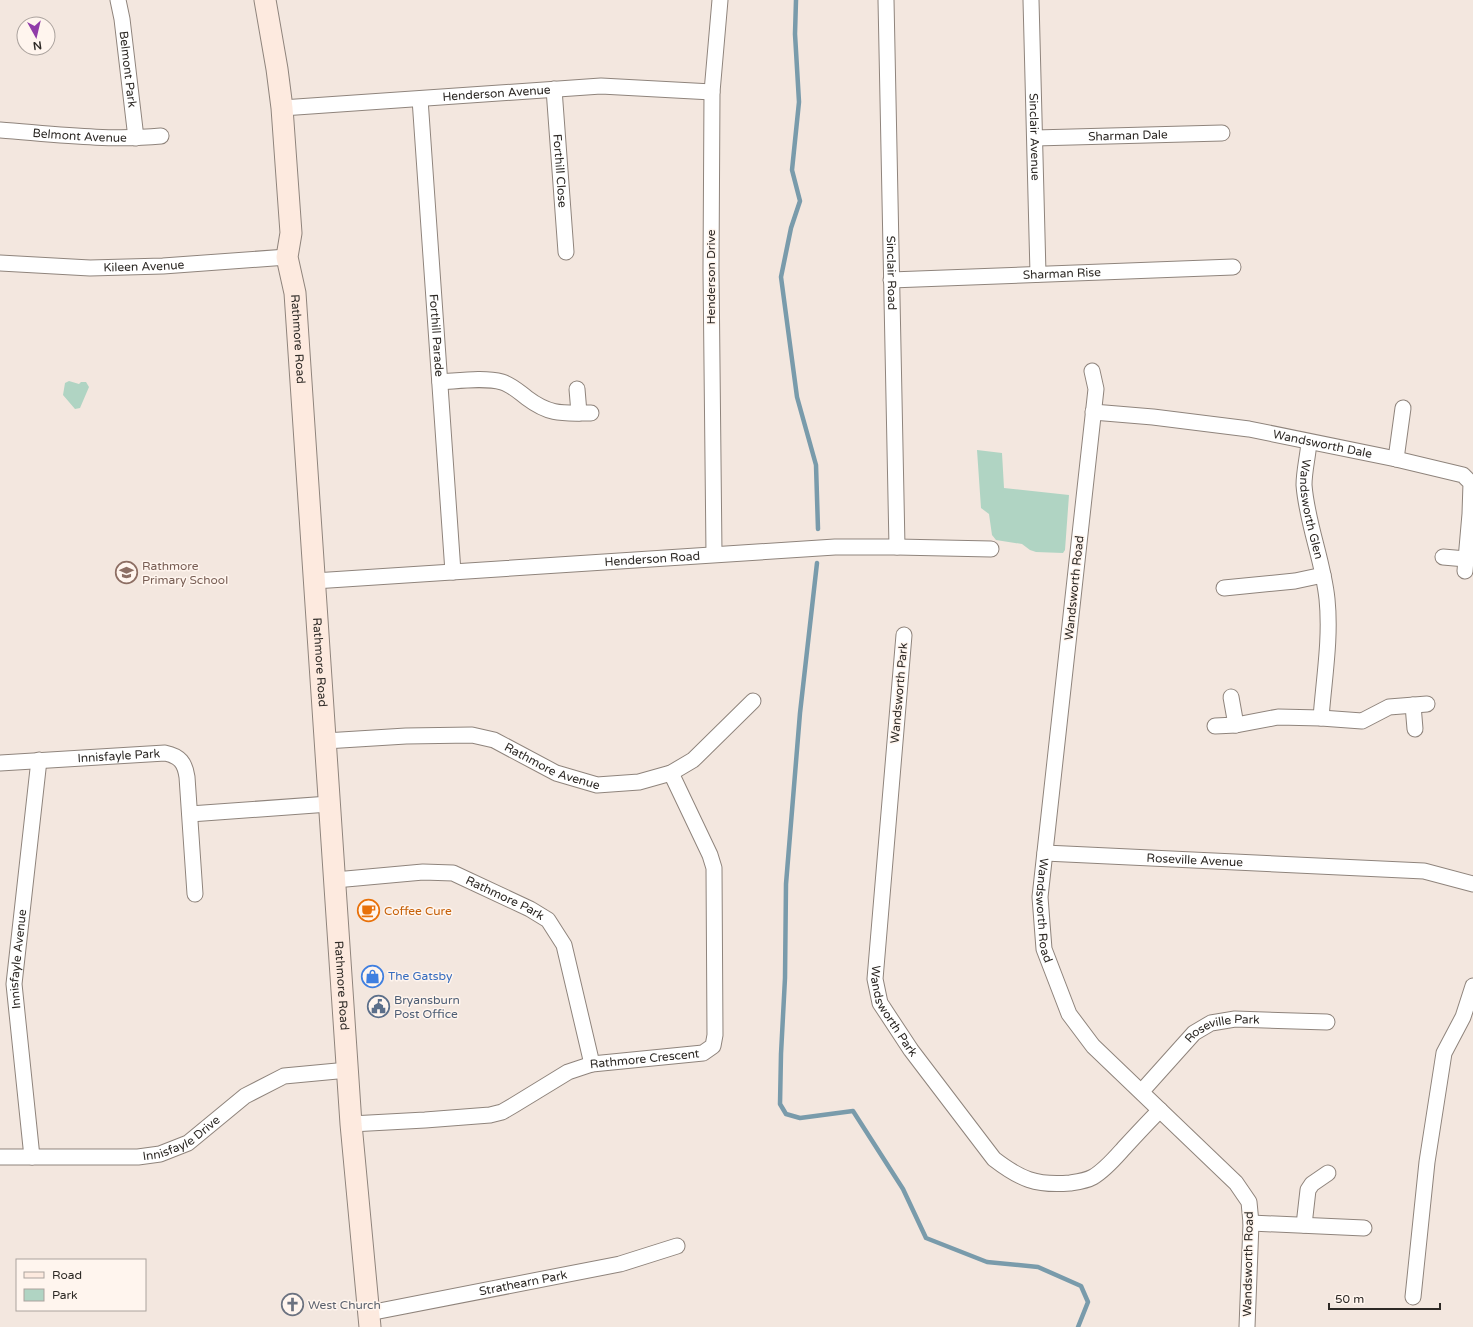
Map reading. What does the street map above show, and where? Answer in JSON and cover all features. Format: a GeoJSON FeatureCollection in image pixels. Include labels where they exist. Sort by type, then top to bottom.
{"type":"FeatureCollection","features":[{"type":"Feature","properties":{"kind":"street","name":"Belmont Park"},"geometry":{"type":"LineString","coordinates":[[118,0],[122,19],[136,138]]}},
{"type":"Feature","properties":{"kind":"street","name":"Rathmore Road"},"geometry":{"type":"LineString","coordinates":[[265,0],[282,108],[291,233],[286,257],[295,293],[348,1070],[369,1320]]}},
{"type":"Feature","properties":{"kind":"street","name":"Henderson Drive"},"geometry":{"type":"LineString","coordinates":[[714,554],[711,270],[712,92],[720,0]]}},
{"type":"Feature","properties":{"kind":"street","name":"Sinclair Road"},"geometry":{"type":"LineString","coordinates":[[886,0],[897,546]]}},
{"type":"Feature","properties":{"kind":"street","name":"Sinclair Avenue"},"geometry":{"type":"LineString","coordinates":[[1031,0],[1038,274]]}},
{"type":"Feature","properties":{"kind":"street","name":"Henderson Avenue"},"geometry":{"type":"LineString","coordinates":[[282,108],[601,86],[712,92]]}},
{"type":"Feature","properties":{"kind":"street","name":"Forthill Close"},"geometry":{"type":"LineString","coordinates":[[554,89],[566,252]]}},
{"type":"Feature","properties":{"kind":"street","name":"Forthill Parade"},"geometry":{"type":"LineString","coordinates":[[420,99],[453,572]]}},
{"type":"Feature","properties":{"kind":"street","name":"Belmont Avenue"},"geometry":{"type":"LineString","coordinates":[[0,130],[106,138],[160,136]]}},
{"type":"Feature","properties":{"kind":"street","name":"Sharman Dale"},"geometry":{"type":"LineString","coordinates":[[1035,138],[1222,133]]}},
{"type":"Feature","properties":{"kind":"street","name":"Kileen Avenue"},"geometry":{"type":"LineString","coordinates":[[0,263],[90,268],[149,267],[286,257]]}},
{"type":"Feature","properties":{"kind":"street","name":"Sharman Rise"},"geometry":{"type":"LineString","coordinates":[[891,280],[1233,267]]}},
{"type":"Feature","properties":{"kind":"street","name":"Wandsworth Road"},"geometry":{"type":"LineString","coordinates":[[1092,371],[1096,389],[1040,897],[1044,949],[1069,1014],[1093,1046],[1142,1091],[1236,1183],[1249,1202],[1250,1223],[1247,1327]]}},
{"type":"Feature","properties":{"kind":"street"},"geometry":{"type":"LineString","coordinates":[[440,382],[485,380],[501,382],[515,388],[544,409],[553,412],[585,413],[577,389]]}},
{"type":"Feature","properties":{"kind":"street"},"geometry":{"type":"LineString","coordinates":[[1396,459],[1403,408]]}},
{"type":"Feature","properties":{"kind":"street","name":"Wandsworth Dale"},"geometry":{"type":"LineString","coordinates":[[1093,412],[1153,417],[1249,429],[1396,459],[1464,475],[1471,483],[1466,565],[1444,557]]}},
{"type":"Feature","properties":{"kind":"street","name":"Wandsworth Glen"},"geometry":{"type":"LineString","coordinates":[[1309,442],[1304,483],[1309,522],[1323,575],[1327,598],[1328,632],[1321,718]]}},
{"type":"Feature","properties":{"kind":"street","name":"Henderson Road"},"geometry":{"type":"LineString","coordinates":[[314,580],[835,547],[897,546],[991,549]]}},
{"type":"Feature","properties":{"kind":"street","name":"Wandsworth Glen"},"geometry":{"type":"LineString","coordinates":[[1224,588],[1295,581],[1323,575]]}},
{"type":"Feature","properties":{"kind":"street","name":"Wandsworth Park"},"geometry":{"type":"LineString","coordinates":[[904,635],[875,979],[880,1003],[911,1050],[994,1159],[1011,1172],[1027,1180],[1044,1184],[1060,1184],[1080,1182],[1092,1178],[1102,1171],[1160,1110]]}},
{"type":"Feature","properties":{"kind":"street"},"geometry":{"type":"LineString","coordinates":[[1231,697],[1236,725]]}},
{"type":"Feature","properties":{"kind":"street","name":"Rathmore Avenue"},"geometry":{"type":"LineString","coordinates":[[325,741],[406,736],[472,735],[494,740],[556,773],[597,785],[639,782],[671,773],[693,760],[753,701]]}},
{"type":"Feature","properties":{"kind":"street"},"geometry":{"type":"LineString","coordinates":[[1215,726],[1236,725],[1278,717],[1362,721],[1389,707],[1420,705],[1415,729]]}},
{"type":"Feature","properties":{"kind":"street","name":"Innisfayle Park"},"geometry":{"type":"LineString","coordinates":[[0,763],[166,753],[172,754],[185,766],[187,777],[195,894]]}},
{"type":"Feature","properties":{"kind":"street","name":"Innisfayle Avenue"},"geometry":{"type":"LineString","coordinates":[[32,1157],[14,984],[40,760]]}},
{"type":"Feature","properties":{"kind":"street","name":"Rathmore Crescent"},"geometry":{"type":"LineString","coordinates":[[352,1124],[490,1115],[502,1112],[568,1072],[592,1064],[693,1054],[703,1052],[713,1046],[715,1035],[714,868],[710,855],[671,773]]}},
{"type":"Feature","properties":{"kind":"street"},"geometry":{"type":"LineString","coordinates":[[190,814],[329,804]]}},
{"type":"Feature","properties":{"kind":"street","name":"Roseville Avenue"},"geometry":{"type":"LineString","coordinates":[[1045,853],[1424,870],[1472,879]]}},
{"type":"Feature","properties":{"kind":"street","name":"Rathmore Park"},"geometry":{"type":"LineString","coordinates":[[335,880],[423,872],[453,873],[530,909],[548,920],[564,945],[592,1064]]}},
{"type":"Feature","properties":{"kind":"street"},"geometry":{"type":"LineString","coordinates":[[1413,1297],[1427,1162],[1444,1053],[1463,1017],[1473,986]]}},
{"type":"Feature","properties":{"kind":"street","name":"Roseville Park"},"geometry":{"type":"LineString","coordinates":[[1142,1091],[1194,1033],[1211,1023],[1235,1019],[1327,1022]]}},
{"type":"Feature","properties":{"kind":"street","name":"Innisfayle Drive"},"geometry":{"type":"LineString","coordinates":[[0,1157],[138,1157],[160,1154],[188,1143],[245,1096],[284,1076],[348,1070]]}},
{"type":"Feature","properties":{"kind":"street"},"geometry":{"type":"LineString","coordinates":[[1304,1225],[1308,1190],[1312,1184],[1328,1173]]}},
{"type":"Feature","properties":{"kind":"street"},"geometry":{"type":"LineString","coordinates":[[1250,1223],[1364,1228]]}},
{"type":"Feature","properties":{"kind":"street","name":"Strathearn Park"},"geometry":{"type":"LineString","coordinates":[[369,1320],[620,1264],[677,1246]]}},
{"type":"Feature","properties":{"kind":"green space"},"geometry":{"type":"Polygon","coordinates":[[[69,381],[79,384],[81,382],[86,382],[89,387],[80,408],[75,409],[63,395],[65,383],[69,381]]]}},
{"type":"Feature","properties":{"kind":"green space"},"geometry":{"type":"Polygon","coordinates":[[[977,450],[1002,453],[1004,488],[1069,495],[1065,550],[1063,553],[1036,552],[1030,550],[1022,544],[996,540],[992,535],[989,514],[981,508],[977,450]]]}},
{"type":"Feature","properties":{"kind":"waterway"},"geometry":{"type":"LineString","coordinates":[[796,0],[795,34],[799,102],[792,170],[800,201],[791,228],[781,277],[797,397],[816,465],[818,529]]}},
{"type":"Feature","properties":{"kind":"waterway"},"geometry":{"type":"LineString","coordinates":[[817,563],[800,713],[786,884],[785,978],[780,1104],[786,1114],[800,1118],[853,1111],[903,1189],[926,1238],[987,1262],[1038,1267],[1081,1286],[1088,1302],[1078,1327]]}},
{"type":"Feature","properties":{"kind":"place","name":"Rathmore Primary School"},"geometry":{"type":"Point","coordinates":[127,573]}},
{"type":"Feature","properties":{"kind":"place","name":"Coffee Cure"},"geometry":{"type":"Point","coordinates":[368,911]}},
{"type":"Feature","properties":{"kind":"place","name":"The Gatsby"},"geometry":{"type":"Point","coordinates":[373,976]}},
{"type":"Feature","properties":{"kind":"place","name":"Bryansburn Post Office"},"geometry":{"type":"Point","coordinates":[378,1007]}},
{"type":"Feature","properties":{"kind":"place","name":"West Church"},"geometry":{"type":"Point","coordinates":[293,1305]}}]}
